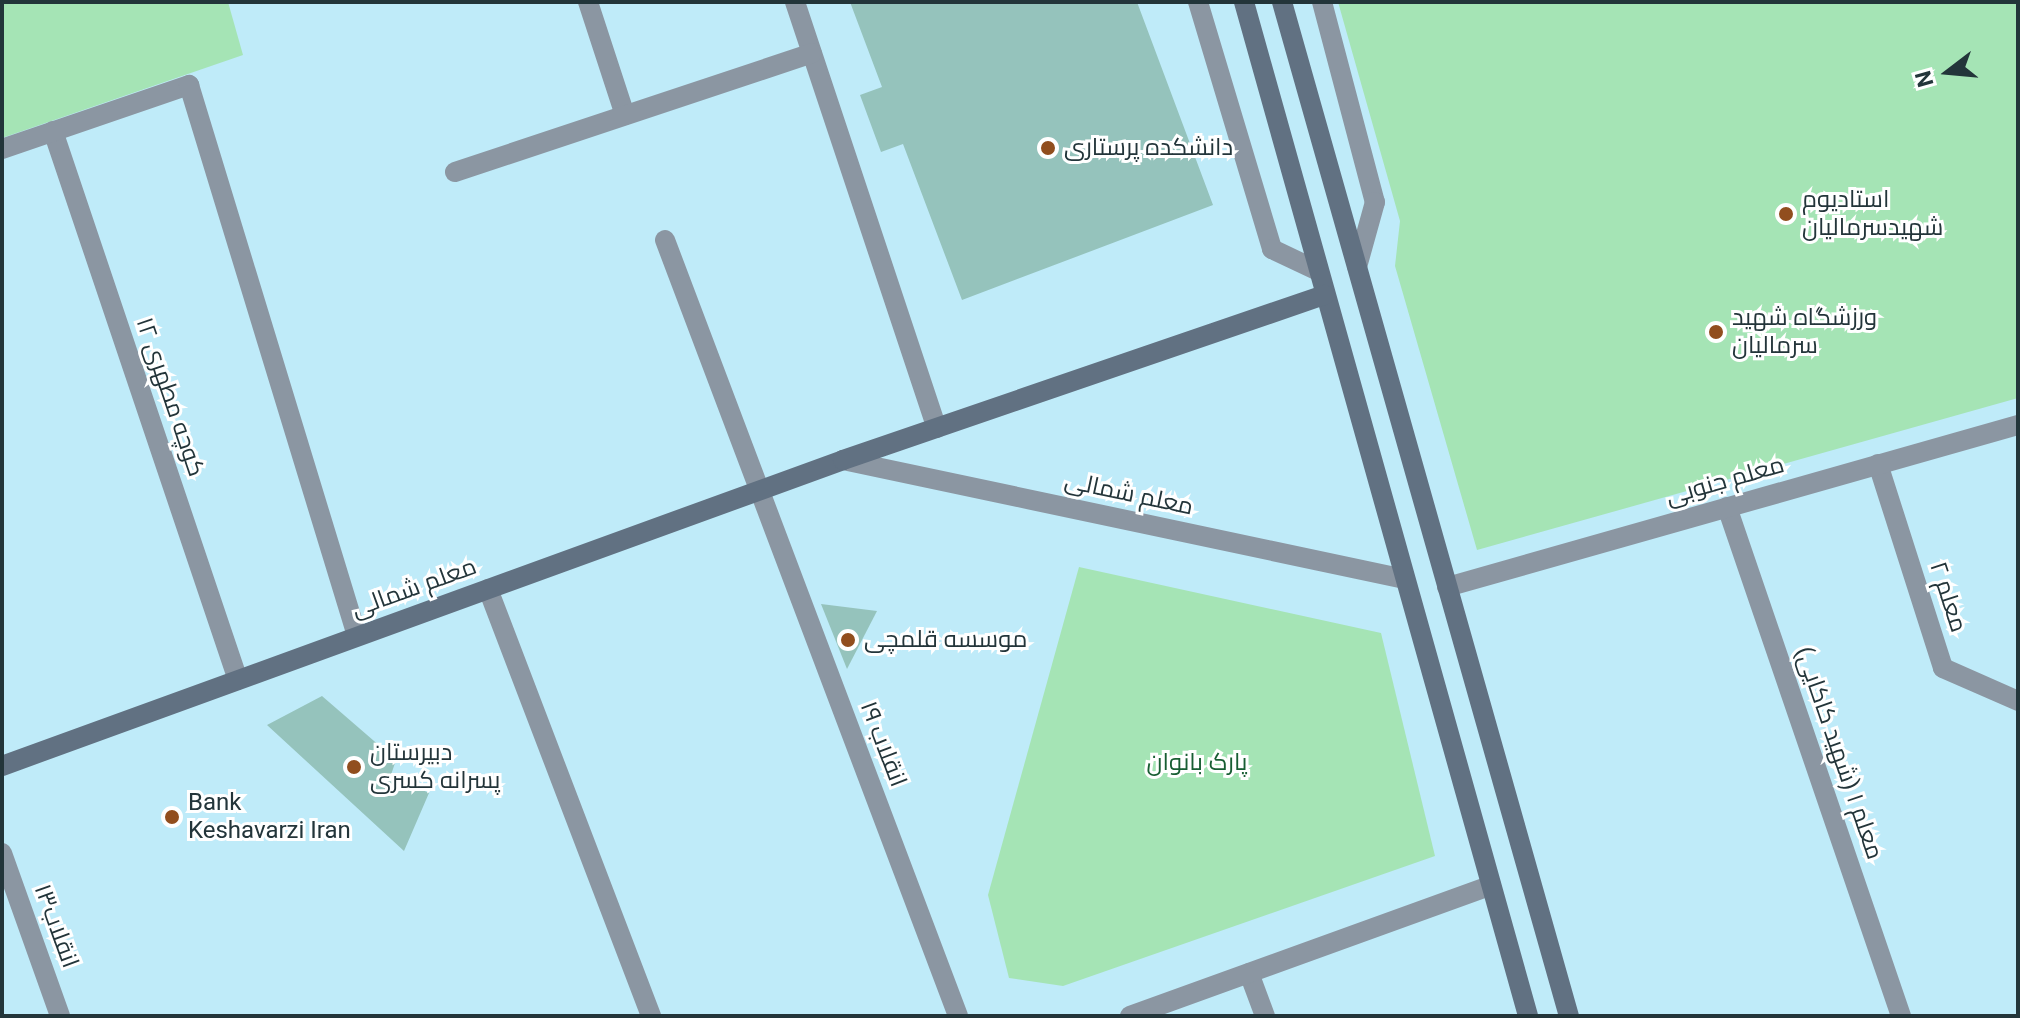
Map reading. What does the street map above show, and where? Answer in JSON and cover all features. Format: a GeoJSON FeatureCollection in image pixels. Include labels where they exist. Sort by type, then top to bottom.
{"type":"FeatureCollection","features":[{"type":"Feature","properties":{"kind":"main road"},"geometry":{"type":"LineString","coordinates":[[1244,2],[1316,270],[1528,1016]]}},
{"type":"Feature","properties":{"kind":"main road"},"geometry":{"type":"LineString","coordinates":[[1282,2],[1569,1016]]}},
{"type":"Feature","properties":{"kind":"main road","name":"معلم شمالی"},"geometry":{"type":"LineString","coordinates":[[2,766],[843,460],[1324,295]]}},
{"type":"Feature","properties":{"kind":"street"},"geometry":{"type":"LineString","coordinates":[[588,2],[625,115]]}},
{"type":"Feature","properties":{"kind":"street"},"geometry":{"type":"LineString","coordinates":[[795,2],[937,428]]}},
{"type":"Feature","properties":{"kind":"street"},"geometry":{"type":"LineString","coordinates":[[1198,2],[1272,249],[1316,270]]}},
{"type":"Feature","properties":{"kind":"street"},"geometry":{"type":"LineString","coordinates":[[1322,2],[1375,202],[1357,267]]}},
{"type":"Feature","properties":{"kind":"street"},"geometry":{"type":"LineString","coordinates":[[455,172],[812,53]]}},
{"type":"Feature","properties":{"kind":"street"},"geometry":{"type":"LineString","coordinates":[[2,149],[189,85],[357,636]]}},
{"type":"Feature","properties":{"kind":"street","name":"کوچه مطهری ۱۲"},"geometry":{"type":"LineString","coordinates":[[53,131],[238,680]]}},
{"type":"Feature","properties":{"kind":"street","name":"انقلاب ۱۹"},"geometry":{"type":"LineString","coordinates":[[665,240],[958,1016]]}},
{"type":"Feature","properties":{"kind":"street","name":"معلم جنوبی"},"geometry":{"type":"LineString","coordinates":[[1447,587],[2017,427]]}},
{"type":"Feature","properties":{"kind":"street","name":"معلم شمالی"},"geometry":{"type":"LineString","coordinates":[[843,460],[1405,579]]}},
{"type":"Feature","properties":{"kind":"street","name":"معلم ۲"},"geometry":{"type":"LineString","coordinates":[[1878,464],[1943,668],[2018,701]]}},
{"type":"Feature","properties":{"kind":"street","name":"معلم ۱ (شهید کاکایی)"},"geometry":{"type":"LineString","coordinates":[[1727,507],[1901,1016]]}},
{"type":"Feature","properties":{"kind":"street"},"geometry":{"type":"LineString","coordinates":[[488,589],[651,1016]]}},
{"type":"Feature","properties":{"kind":"street","name":"انقلاب۱۳"},"geometry":{"type":"LineString","coordinates":[[2,853],[60,1016]]}},
{"type":"Feature","properties":{"kind":"street"},"geometry":{"type":"LineString","coordinates":[[1130,1016],[1491,885]]}},
{"type":"Feature","properties":{"kind":"street"},"geometry":{"type":"LineString","coordinates":[[1249,973],[1265,1016]]}},
{"type":"Feature","properties":{"kind":"green space"},"geometry":{"type":"Polygon","coordinates":[[[2,2],[228,2],[243,55],[2,138],[2,2]]]}},
{"type":"Feature","properties":{"kind":"green space","name":"ورزشگاه شهید سرمالیان"},"geometry":{"type":"Polygon","coordinates":[[[1338,2],[2018,2],[2018,398],[1477,550],[1395,266],[1400,221],[1338,2]]]}},
{"type":"Feature","properties":{"kind":"green space","name":"پارک بانوان"},"geometry":{"type":"Polygon","coordinates":[[[1079,567],[1381,633],[1435,856],[1063,986],[1009,978],[988,895],[1079,567]]]}},
{"type":"Feature","properties":{"kind":"building","name":"دانشکده پرستاری"},"geometry":{"type":"Polygon","coordinates":[[[850,2],[1137,2],[1213,205],[962,300],[903,144],[881,152],[860,95],[882,87],[850,2]]]}},
{"type":"Feature","properties":{"kind":"building","name":"موسسه قلمچی"},"geometry":{"type":"Polygon","coordinates":[[[821,604],[877,611],[847,669],[821,604]]]}},
{"type":"Feature","properties":{"kind":"building","name":"دبیرستان پسرانه کسری"},"geometry":{"type":"Polygon","coordinates":[[[322,696],[396,760],[391,775],[429,793],[404,851],[267,725],[322,696]]]}},
{"type":"Feature","properties":{"kind":"place","name":"دانشکده پرستاری"},"geometry":{"type":"Point","coordinates":[1048,148]}},
{"type":"Feature","properties":{"kind":"place","name":"استادیوم شهیدسرمالیان"},"geometry":{"type":"Point","coordinates":[1786,214]}},
{"type":"Feature","properties":{"kind":"place","name":"ورزشگاه شهید سرمالیان"},"geometry":{"type":"Point","coordinates":[1716,332]}},
{"type":"Feature","properties":{"kind":"place","name":"موسسه قلمچی"},"geometry":{"type":"Point","coordinates":[848,640]}},
{"type":"Feature","properties":{"kind":"place","name":"دبیرستان پسرانه کسری"},"geometry":{"type":"Point","coordinates":[354,767]}},
{"type":"Feature","properties":{"kind":"place","name":"Bank Keshavarzi Iran"},"geometry":{"type":"Point","coordinates":[172,817]}}]}
